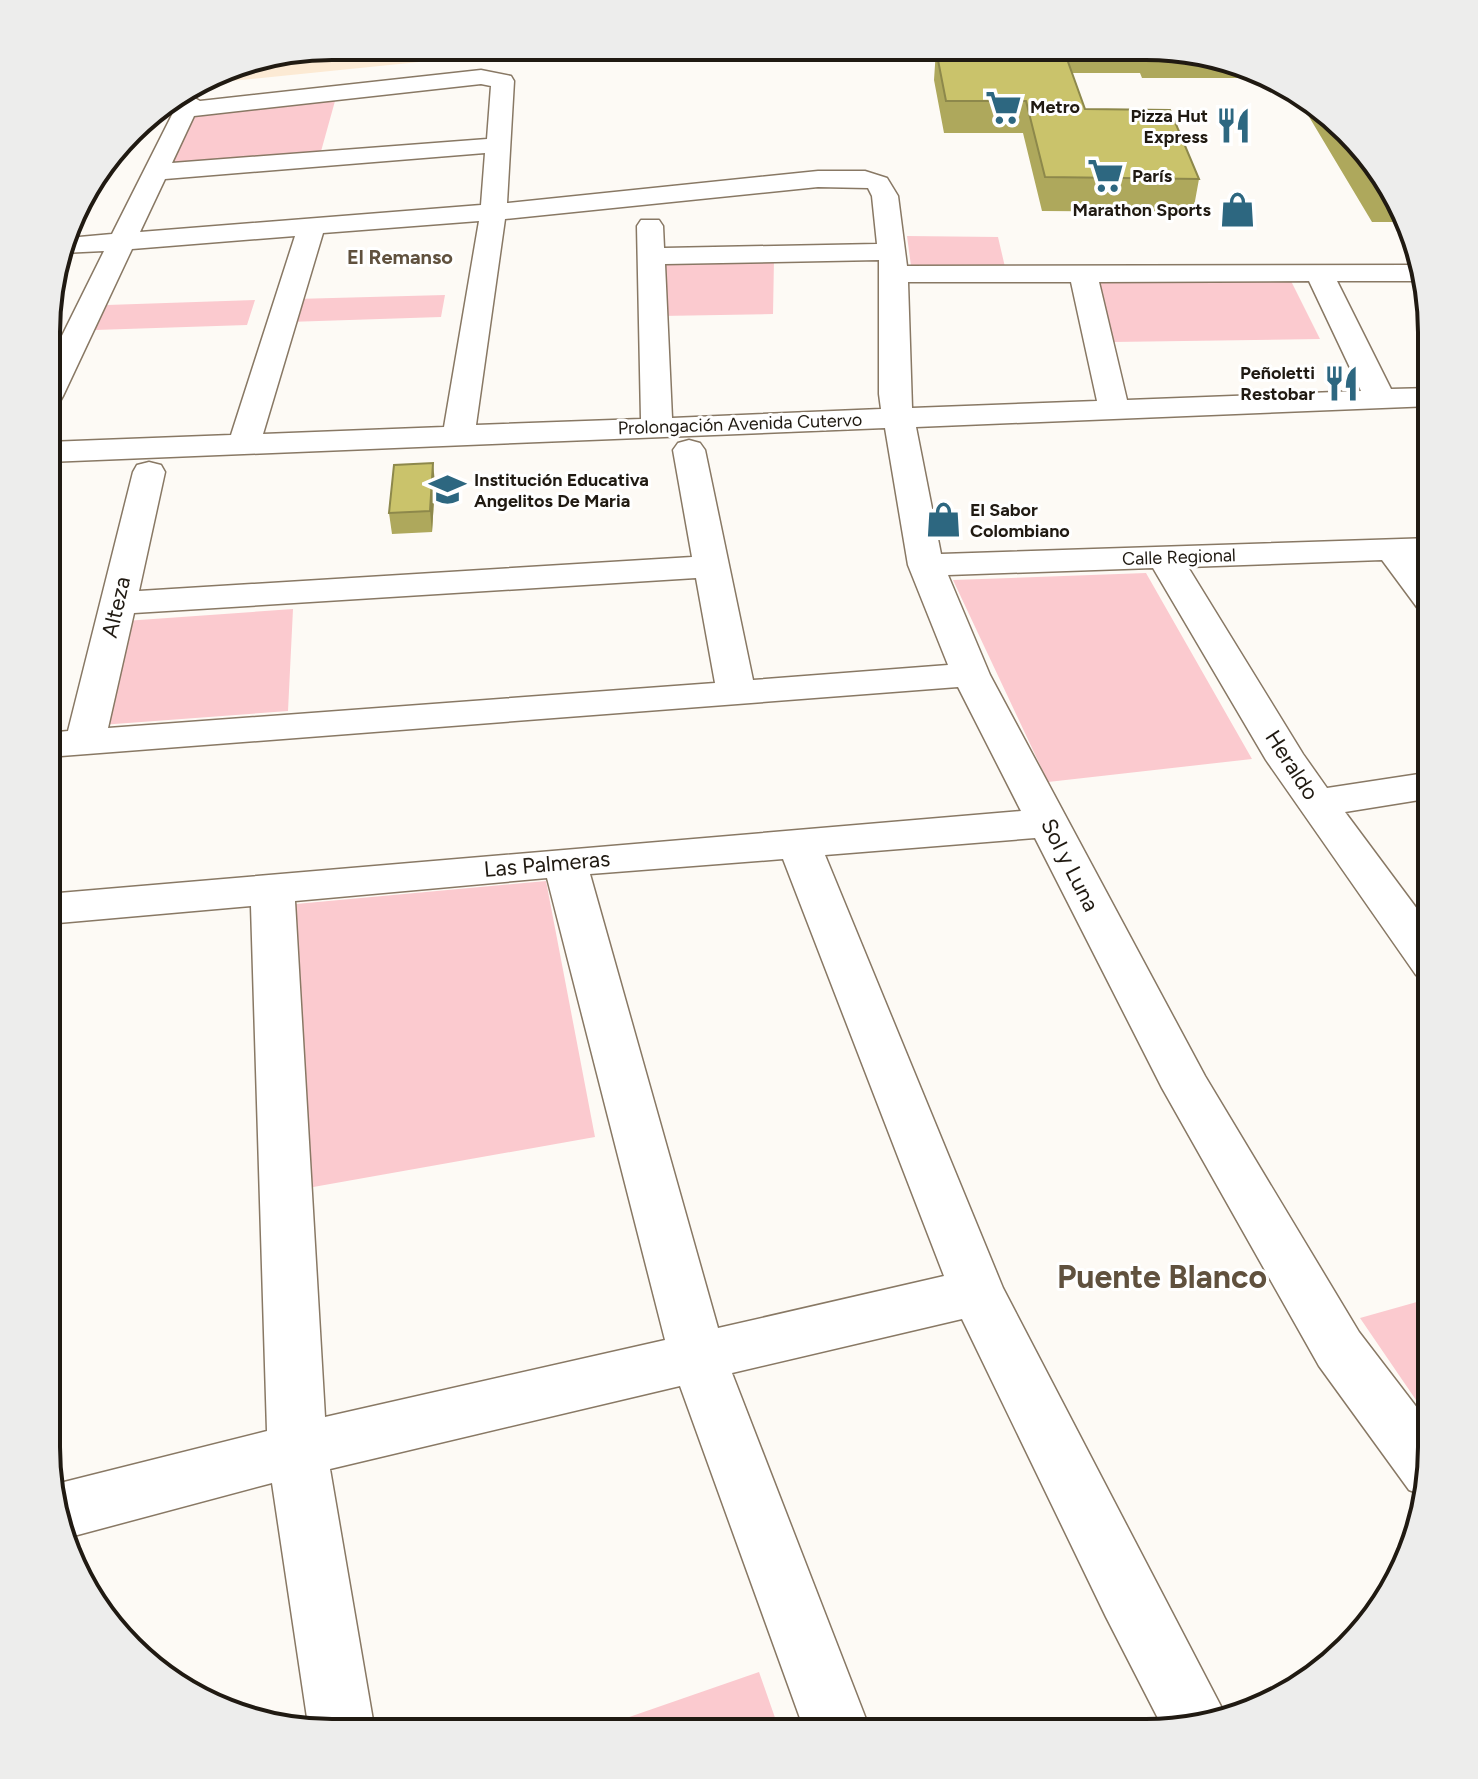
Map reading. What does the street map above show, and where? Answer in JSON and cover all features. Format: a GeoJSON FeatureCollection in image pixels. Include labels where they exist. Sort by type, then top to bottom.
{"type":"FeatureCollection","features":[{"type":"Feature","properties":{"kind":"street"},"geometry":{"type":"LineString","coordinates":[[60,371],[187,106],[481,77],[500,79],[504,83],[493,212],[459,435]]}},
{"type":"Feature","properties":{"kind":"street"},"geometry":{"type":"LineString","coordinates":[[332,158],[350,92]]}},
{"type":"Feature","properties":{"kind":"street"},"geometry":{"type":"LineString","coordinates":[[156,172],[497,145]]}},
{"type":"Feature","properties":{"kind":"street","name":"Sol y Luna"},"geometry":{"type":"LineString","coordinates":[[649,195],[846,178],[878,183],[885,196],[894,263],[894,394],[926,565],[971,675],[1187,1088],[1339,1349],[1417,1454]]}},
{"type":"Feature","properties":{"kind":"street"},"geometry":{"type":"LineString","coordinates":[[74,245],[311,228],[649,195],[657,428]]}},
{"type":"Feature","properties":{"kind":"street"},"geometry":{"type":"LineString","coordinates":[[244,444],[311,228]]}},
{"type":"Feature","properties":{"kind":"street"},"geometry":{"type":"LineString","coordinates":[[651,256],[1083,272],[1411,273]]}},
{"type":"Feature","properties":{"kind":"street"},"geometry":{"type":"LineString","coordinates":[[1083,272],[1114,409]]}},
{"type":"Feature","properties":{"kind":"street"},"geometry":{"type":"LineString","coordinates":[[1318,272],[1380,398]]}},
{"type":"Feature","properties":{"kind":"street","name":"Prolongación Avenida Cutervo"},"geometry":{"type":"LineString","coordinates":[[60,476],[689,450],[1114,409],[1418,397]]}},
{"type":"Feature","properties":{"kind":"street","name":"Prolongación Avenida Cutervo"},"geometry":{"type":"LineString","coordinates":[[60,452],[657,428],[902,430],[1418,421]]}},
{"type":"Feature","properties":{"kind":"street"},"geometry":{"type":"LineString","coordinates":[[689,450],[736,692]]}},
{"type":"Feature","properties":{"kind":"street","name":"Alteza"},"geometry":{"type":"LineString","coordinates":[[66,744],[117,603],[149,472]]}},
{"type":"Feature","properties":{"kind":"street","name":"Calle Regional"},"geometry":{"type":"LineString","coordinates":[[926,565],[1418,548]]}},
{"type":"Feature","properties":{"kind":"street"},"geometry":{"type":"LineString","coordinates":[[1392,549],[1418,583]]}},
{"type":"Feature","properties":{"kind":"street","name":"Heraldo"},"geometry":{"type":"LineString","coordinates":[[1165,558],[1286,760],[1417,943]]}},
{"type":"Feature","properties":{"kind":"street"},"geometry":{"type":"LineString","coordinates":[[117,603],[712,566]]}},
{"type":"Feature","properties":{"kind":"street"},"geometry":{"type":"LineString","coordinates":[[66,744],[971,675]]}},
{"type":"Feature","properties":{"kind":"street"},"geometry":{"type":"LineString","coordinates":[[1316,803],[1418,787]]}},
{"type":"Feature","properties":{"kind":"street","name":"Las Palmeras"},"geometry":{"type":"LineString","coordinates":[[60,908],[565,862],[1048,823]]}},
{"type":"Feature","properties":{"kind":"street"},"geometry":{"type":"LineString","coordinates":[[798,842],[977,1292],[1128,1595],[1192,1715]]}},
{"type":"Feature","properties":{"kind":"street"},"geometry":{"type":"LineString","coordinates":[[565,862],[698,1358],[833,1718]]}},
{"type":"Feature","properties":{"kind":"street"},"geometry":{"type":"LineString","coordinates":[[272,889],[297,1450],[340,1718]]}},
{"type":"Feature","properties":{"kind":"street"},"geometry":{"type":"LineString","coordinates":[[67,1509],[297,1450],[977,1292]]}},
{"type":"Feature","properties":{"kind":"shaded area"},"geometry":{"type":"Polygon","coordinates":[[[314,61],[430,61],[227,81],[261,69],[314,61]]]}},
{"type":"Feature","properties":{"kind":"shaded area"},"geometry":{"type":"Polygon","coordinates":[[[335,101],[320,155],[163,165],[187,115],[335,101]]]}},
{"type":"Feature","properties":{"kind":"shaded area"},"geometry":{"type":"Polygon","coordinates":[[[907,236],[998,237],[1005,267],[911,266],[907,236]]]}},
{"type":"Feature","properties":{"kind":"shaded area"},"geometry":{"type":"Polygon","coordinates":[[[774,259],[773,314],[661,316],[657,262],[774,259]]]}},
{"type":"Feature","properties":{"kind":"shaded area"},"geometry":{"type":"Polygon","coordinates":[[[1093,279],[1291,281],[1320,339],[1113,342],[1093,279]]]}},
{"type":"Feature","properties":{"kind":"shaded area"},"geometry":{"type":"Polygon","coordinates":[[[445,295],[441,317],[288,322],[295,299],[445,295]]]}},
{"type":"Feature","properties":{"kind":"shaded area"},"geometry":{"type":"Polygon","coordinates":[[[255,300],[247,325],[95,330],[107,305],[255,300]]]}},
{"type":"Feature","properties":{"kind":"shaded area"},"geometry":{"type":"Polygon","coordinates":[[[1146,573],[1252,759],[1048,782],[953,580],[1146,573]]]}},
{"type":"Feature","properties":{"kind":"shaded area"},"geometry":{"type":"Polygon","coordinates":[[[293,609],[288,711],[101,725],[125,621],[293,609]]]}},
{"type":"Feature","properties":{"kind":"shaded area"},"geometry":{"type":"Polygon","coordinates":[[[546,881],[595,1137],[302,1189],[285,905],[546,881]]]}},
{"type":"Feature","properties":{"kind":"shaded area"},"geometry":{"type":"Polygon","coordinates":[[[1417,1302],[1417,1402],[1360,1318],[1417,1302]]]}},
{"type":"Feature","properties":{"kind":"shaded area"},"geometry":{"type":"Polygon","coordinates":[[[759,1672],[775,1718],[626,1718],[759,1672]]]}},
{"type":"Feature","properties":{"kind":"building"},"geometry":{"type":"Polygon","coordinates":[[[938,60],[1067,60],[1085,109],[1170,110],[1199,179],[1045,177],[1026,101],[946,101],[938,60]]]}},
{"type":"Feature","properties":{"kind":"building"},"geometry":{"type":"Polygon","coordinates":[[[433,463],[430,511],[389,513],[394,465],[433,463]]]}},
{"type":"Feature","properties":{"kind":"place","name":"Metro"},"geometry":{"type":"Point","coordinates":[1004,107]}},
{"type":"Feature","properties":{"kind":"place","name":"Pizza Hut Express"},"geometry":{"type":"Point","coordinates":[1234,126]}},
{"type":"Feature","properties":{"kind":"place","name":"París"},"geometry":{"type":"Point","coordinates":[1106,176]}},
{"type":"Feature","properties":{"kind":"place","name":"Marathon Sports"},"geometry":{"type":"Point","coordinates":[1237,210]}},
{"type":"Feature","properties":{"kind":"place","name":"Peñoletti Restobar"},"geometry":{"type":"Point","coordinates":[1341,383]}},
{"type":"Feature","properties":{"kind":"place","name":"Institución Educativa Angelitos De Maria"},"geometry":{"type":"Point","coordinates":[448,490]}},
{"type":"Feature","properties":{"kind":"place","name":"El Sabor Colombiano"},"geometry":{"type":"Point","coordinates":[944,520]}},
{"type":"Feature","properties":{"kind":"district","name":"El Remanso"},"geometry":{"type":"Point","coordinates":[400,257]}},
{"type":"Feature","properties":{"kind":"district","name":"Puente Blanco"},"geometry":{"type":"Point","coordinates":[1162,1277]}}]}
